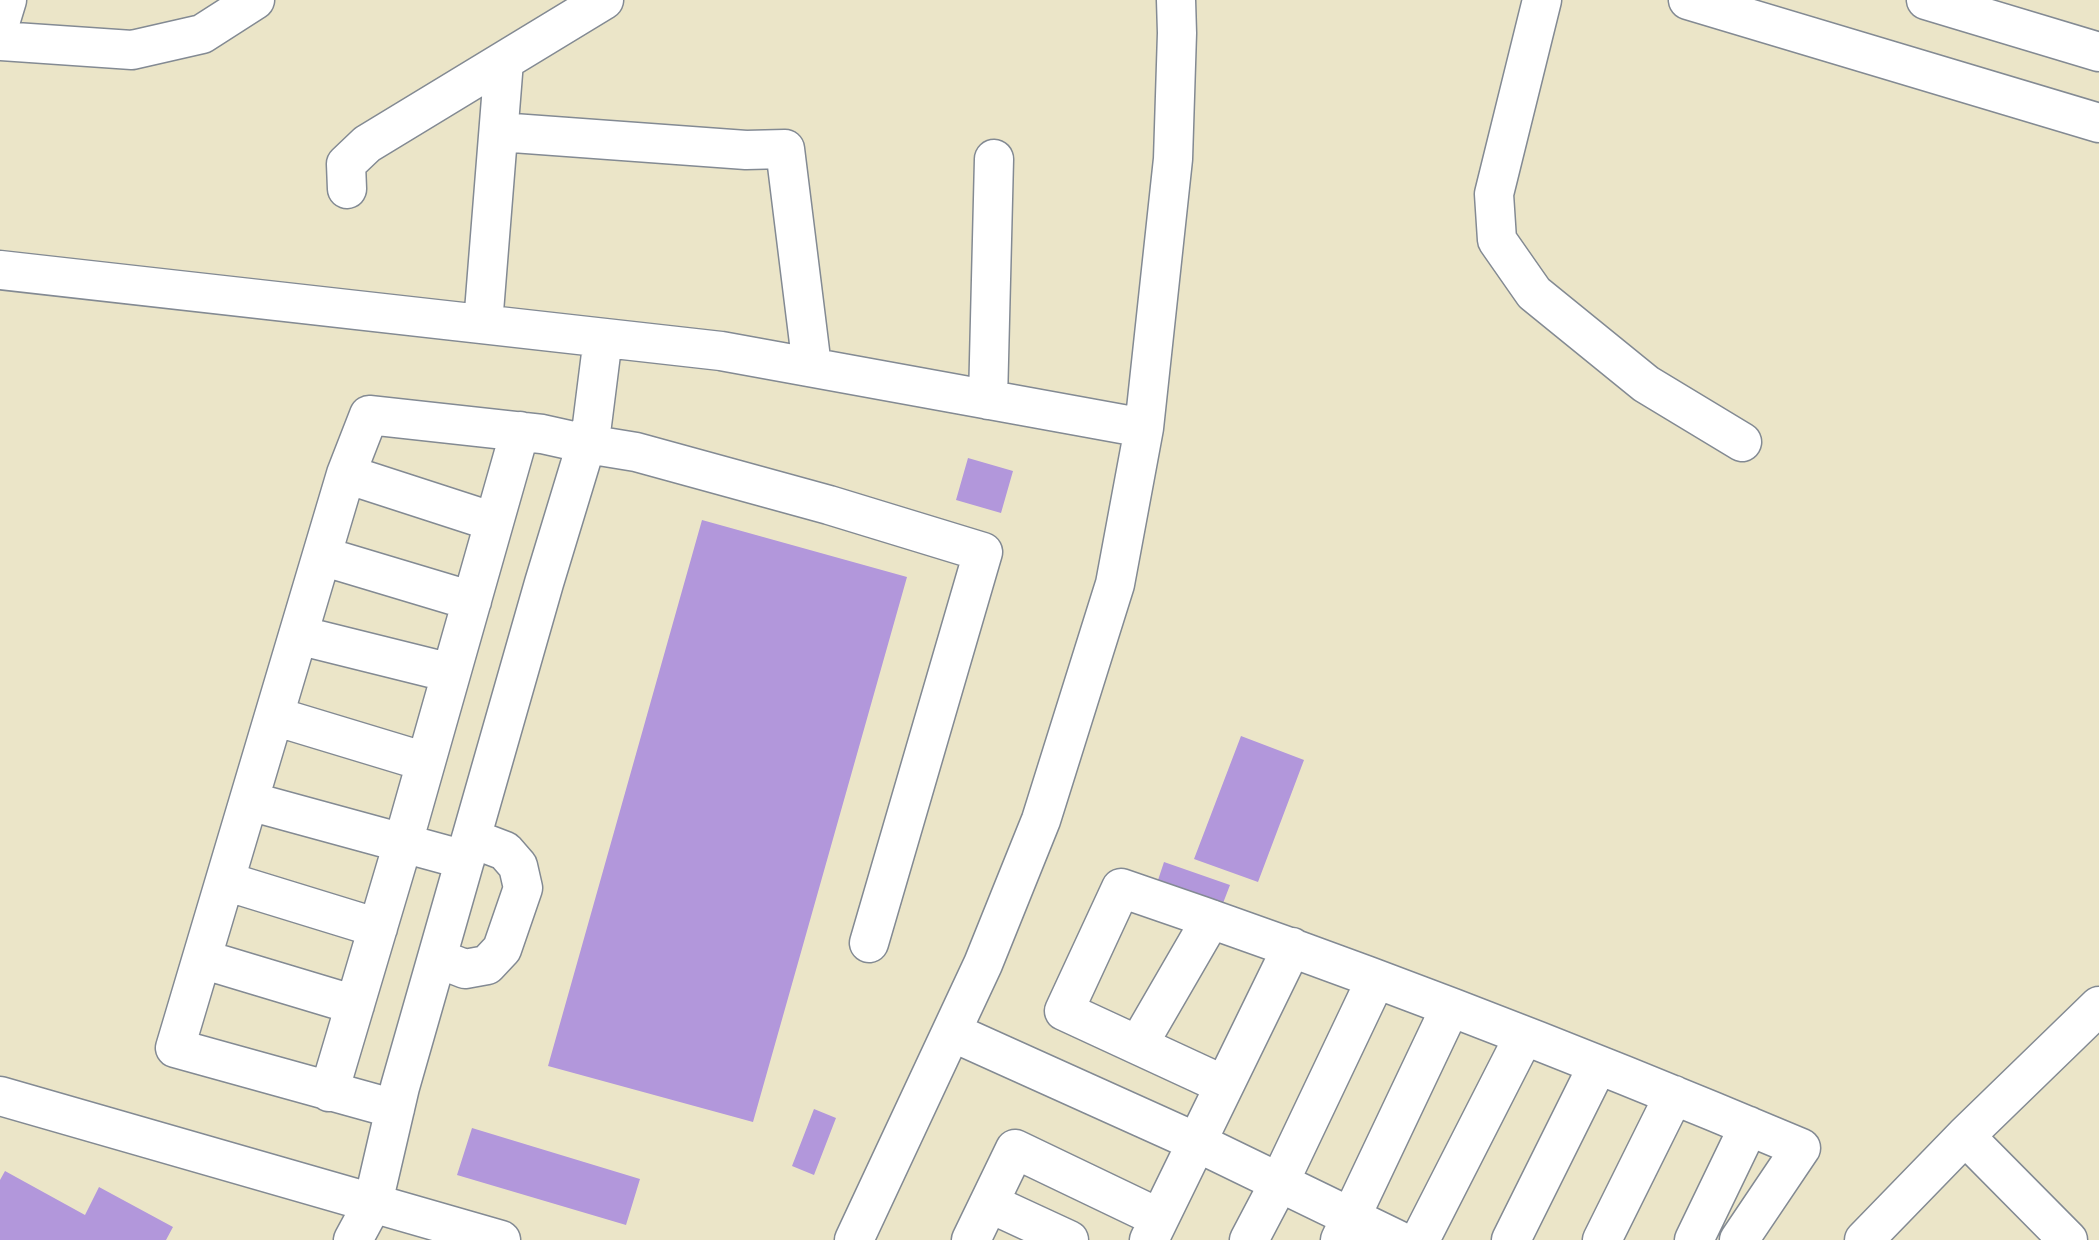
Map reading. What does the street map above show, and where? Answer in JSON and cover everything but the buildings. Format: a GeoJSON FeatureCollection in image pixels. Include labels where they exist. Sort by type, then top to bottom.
{"type":"FeatureCollection","features":[{"type":"Feature","properties":{"kind":"street"},"geometry":{"type":"LineString","coordinates":[[0,23],[7,0]]}},
{"type":"Feature","properties":{"kind":"street"},"geometry":{"type":"LineString","coordinates":[[0,41],[132,50],[202,34],[255,0]]}},
{"type":"Feature","properties":{"kind":"street"},"geometry":{"type":"LineString","coordinates":[[347,188],[346,164],[368,144],[604,0]]}},
{"type":"Feature","properties":{"kind":"street"},"geometry":{"type":"LineString","coordinates":[[854,1240],[965,1038],[983,964],[1041,820],[1115,584],[1144,428],[1172,159],[1176,0]]}},
{"type":"Feature","properties":{"kind":"street"},"geometry":{"type":"LineString","coordinates":[[1542,0],[1494,194],[1497,240],[1534,293],[1646,384],[1742,442]]}},
{"type":"Feature","properties":{"kind":"street"},"geometry":{"type":"LineString","coordinates":[[1688,0],[2099,123]]}},
{"type":"Feature","properties":{"kind":"street"},"geometry":{"type":"LineString","coordinates":[[1926,0],[2099,52]]}},
{"type":"Feature","properties":{"kind":"street"},"geometry":{"type":"LineString","coordinates":[[483,324],[504,61]]}},
{"type":"Feature","properties":{"kind":"street"},"geometry":{"type":"LineString","coordinates":[[499,132],[746,150],[785,149],[811,367]]}},
{"type":"Feature","properties":{"kind":"street"},"geometry":{"type":"LineString","coordinates":[[988,400],[994,159]]}},
{"type":"Feature","properties":{"kind":"street"},"geometry":{"type":"LineString","coordinates":[[0,270],[721,351],[1144,428]]}},
{"type":"Feature","properties":{"kind":"street"},"geometry":{"type":"LineString","coordinates":[[353,1240],[373,1203],[395,1109],[437,958],[544,583],[587,444],[592,425],[603,338]]}},
{"type":"Feature","properties":{"kind":"street"},"geometry":{"type":"LineString","coordinates":[[395,1109],[175,1048],[345,474],[369,415],[542,433],[649,455],[829,505],[983,552],[870,943]]}},
{"type":"Feature","properties":{"kind":"street"},"geometry":{"type":"LineString","coordinates":[[329,1091],[404,843],[520,431]]}},
{"type":"Feature","properties":{"kind":"street"},"geometry":{"type":"LineString","coordinates":[[345,474],[494,522]]}},
{"type":"Feature","properties":{"kind":"street"},"geometry":{"type":"LineString","coordinates":[[322,556],[472,601]]}},
{"type":"Feature","properties":{"kind":"street"},"geometry":{"type":"LineString","coordinates":[[298,635],[452,673]]}},
{"type":"Feature","properties":{"kind":"street"},"geometry":{"type":"LineString","coordinates":[[274,716],[426,762]]}},
{"type":"Feature","properties":{"kind":"street"},"geometry":{"type":"LineString","coordinates":[[249,800],[404,843],[505,851],[518,866],[523,887],[502,949],[487,965],[465,969],[437,958]]}},
{"type":"Feature","properties":{"kind":"street"},"geometry":{"type":"LineString","coordinates":[[225,881],[378,928]]}},
{"type":"Feature","properties":{"kind":"street"},"geometry":{"type":"LineString","coordinates":[[1224,1085],[1064,1011],[1121,888],[1376,979],[1674,1095],[1801,1148],[1739,1240]]}},
{"type":"Feature","properties":{"kind":"street"},"geometry":{"type":"LineString","coordinates":[[1138,1045],[1211,919]]}},
{"type":"Feature","properties":{"kind":"street"},"geometry":{"type":"LineString","coordinates":[[971,1240],[1015,1149],[1154,1229],[1292,947]]}},
{"type":"Feature","properties":{"kind":"street"},"geometry":{"type":"LineString","coordinates":[[202,959],[355,1005]]}},
{"type":"Feature","properties":{"kind":"street"},"geometry":{"type":"LineString","coordinates":[[1249,1240],[1376,979]]}},
{"type":"Feature","properties":{"kind":"street"},"geometry":{"type":"LineString","coordinates":[[1864,1240],[1965,1136],[2099,1006]]}},
{"type":"Feature","properties":{"kind":"street"},"geometry":{"type":"LineString","coordinates":[[1345,1229],[1450,1008]]}},
{"type":"Feature","properties":{"kind":"street"},"geometry":{"type":"LineString","coordinates":[[1420,1240],[1524,1036]]}},
{"type":"Feature","properties":{"kind":"street"},"geometry":{"type":"LineString","coordinates":[[965,1038],[1196,1142],[1279,1183],[1345,1229],[1398,1240]]}},
{"type":"Feature","properties":{"kind":"street"},"geometry":{"type":"LineString","coordinates":[[1511,1240],[1598,1065]]}},
{"type":"Feature","properties":{"kind":"street"},"geometry":{"type":"LineString","coordinates":[[1602,1240],[1674,1095]]}},
{"type":"Feature","properties":{"kind":"street"},"geometry":{"type":"LineString","coordinates":[[0,1096],[501,1240]]}},
{"type":"Feature","properties":{"kind":"street"},"geometry":{"type":"LineString","coordinates":[[1693,1240],[1749,1126]]}},
{"type":"Feature","properties":{"kind":"street"},"geometry":{"type":"LineString","coordinates":[[1965,1136],[2068,1240]]}},
{"type":"Feature","properties":{"kind":"street"},"geometry":{"type":"LineString","coordinates":[[989,1203],[1069,1240]]}}]}
